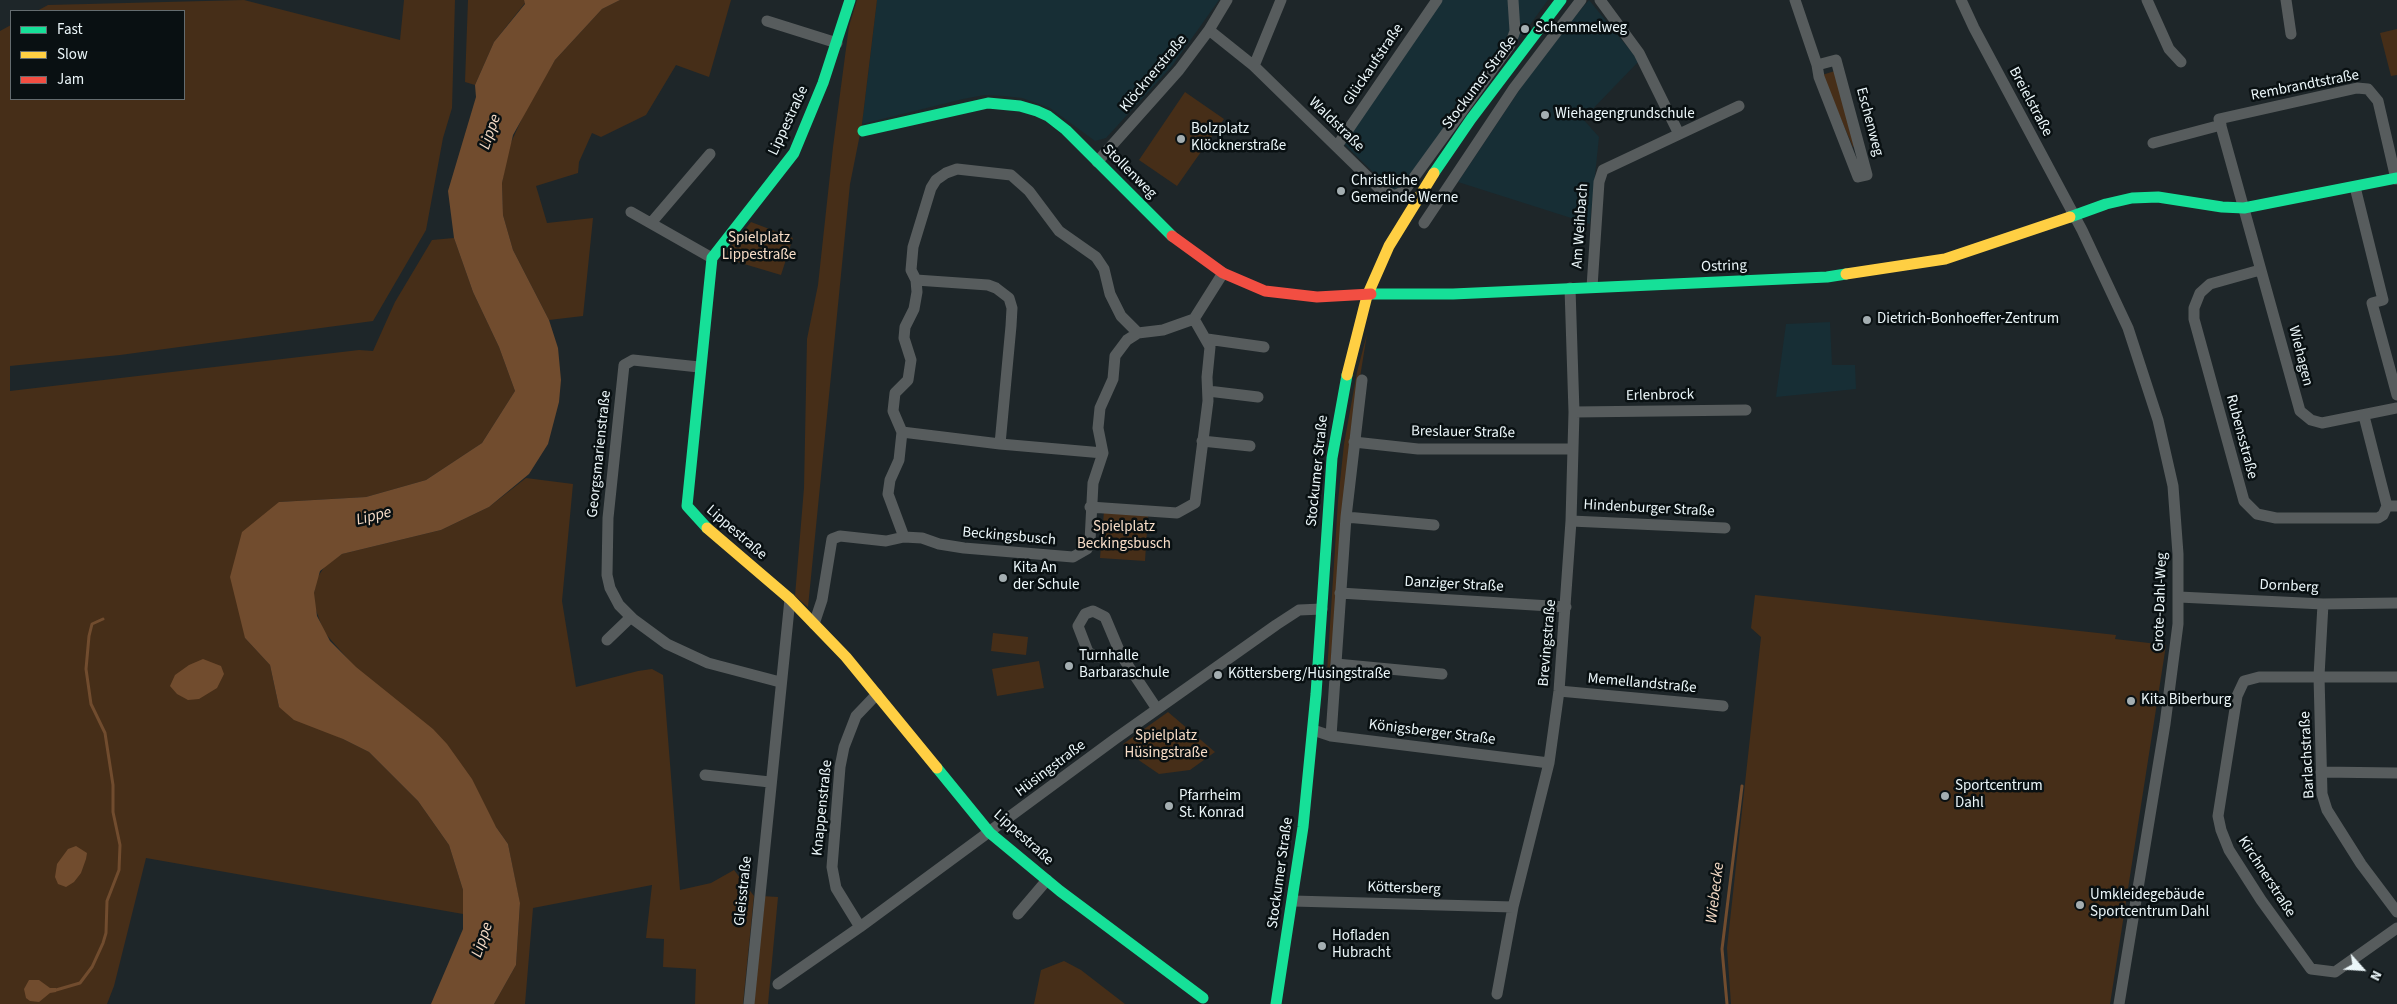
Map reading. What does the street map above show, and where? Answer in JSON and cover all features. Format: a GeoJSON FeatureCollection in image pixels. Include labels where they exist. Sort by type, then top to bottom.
{"type":"FeatureCollection","features":[{"type":"Feature","properties":{"kind":"street","name":"Lippestraße"},"geometry":{"type":"LineString","coordinates":[[850,0],[837,42],[794,153],[712,258],[699,368],[687,506],[700,522],[790,599],[814,624],[877,694],[990,833],[1047,880],[1203,998]]}},
{"type":"Feature","properties":{"kind":"street","name":"Klöcknerstraße"},"geometry":{"type":"LineString","coordinates":[[1097,162],[1179,70],[1209,30],[1227,0]]}},
{"type":"Feature","properties":{"kind":"street"},"geometry":{"type":"LineString","coordinates":[[1254,66],[1280,0]]}},
{"type":"Feature","properties":{"kind":"street","name":"Glückaufstraße"},"geometry":{"type":"LineString","coordinates":[[1337,146],[1436,0]]}},
{"type":"Feature","properties":{"kind":"street","name":"Stockumer Straße"},"geometry":{"type":"LineString","coordinates":[[1400,194],[1513,40],[1515,31],[1513,0]]}},
{"type":"Feature","properties":{"kind":"street","name":"Stockumer Straße"},"geometry":{"type":"LineString","coordinates":[[1276,1004],[1293,901],[1313,730],[1332,458],[1350,358],[1367,296],[1388,246],[1431,176],[1561,0]]}},
{"type":"Feature","properties":{"kind":"street","name":"Stockumer Straße"},"geometry":{"type":"LineString","coordinates":[[1424,223],[1514,88],[1581,0]]}},
{"type":"Feature","properties":{"kind":"street"},"geometry":{"type":"LineString","coordinates":[[1600,0],[1639,53],[1679,134]]}},
{"type":"Feature","properties":{"kind":"street","name":"Eschenweg"},"geometry":{"type":"LineString","coordinates":[[1795,0],[1817,66],[1818,77],[1858,176],[1867,175],[1836,60],[1817,66]]}},
{"type":"Feature","properties":{"kind":"street","name":"Breielstraße"},"geometry":{"type":"LineString","coordinates":[[1961,0],[1999,76],[2074,216]]}},
{"type":"Feature","properties":{"kind":"street"},"geometry":{"type":"LineString","coordinates":[[2147,0],[2169,49],[2182,62]]}},
{"type":"Feature","properties":{"kind":"street"},"geometry":{"type":"LineString","coordinates":[[2286,0],[2291,34]]}},
{"type":"Feature","properties":{"kind":"street"},"geometry":{"type":"LineString","coordinates":[[767,22],[837,42]]}},
{"type":"Feature","properties":{"kind":"street","name":"Waldstraße"},"geometry":{"type":"LineString","coordinates":[[1209,30],[1254,66],[1378,188],[1390,195],[1400,194]]}},
{"type":"Feature","properties":{"kind":"street","name":"Rembrandtstraße"},"geometry":{"type":"LineString","coordinates":[[2153,142],[2220,125],[2219,119],[2357,88],[2368,89],[2378,101],[2396,179]]}},
{"type":"Feature","properties":{"kind":"street","name":"Stollenweg"},"geometry":{"type":"LineString","coordinates":[[863,131],[969,106],[988,103],[1020,106],[1048,116],[1069,133],[1173,237],[1223,273],[1243,283],[1284,294],[1317,298],[1367,296]]}},
{"type":"Feature","properties":{"kind":"street","name":"Am Weihbach"},"geometry":{"type":"LineString","coordinates":[[1592,286],[1599,176],[1603,170],[1740,106]]}},
{"type":"Feature","properties":{"kind":"street"},"geometry":{"type":"LineString","coordinates":[[2220,125],[2244,208]]}},
{"type":"Feature","properties":{"kind":"street"},"geometry":{"type":"LineString","coordinates":[[651,223],[710,154]]}},
{"type":"Feature","properties":{"kind":"street"},"geometry":{"type":"LineString","coordinates":[[904,537],[888,494],[890,480],[900,460],[902,432],[893,411],[895,393],[908,380],[911,360],[904,338],[905,327],[914,309],[917,292],[916,280],[911,270],[914,247],[928,197],[936,180],[946,173],[957,169],[1011,175],[1029,192],[1059,231],[1096,257],[1104,269],[1110,294],[1121,316],[1138,333]]}},
{"type":"Feature","properties":{"kind":"street"},"geometry":{"type":"LineString","coordinates":[[2074,216],[2106,204],[2132,198],[2158,197],[2222,207],[2244,208],[2396,179]]}},
{"type":"Feature","properties":{"kind":"street"},"geometry":{"type":"LineString","coordinates":[[2355,187],[2383,300],[2372,303],[2397,395]]}},
{"type":"Feature","properties":{"kind":"street","name":"Wiehagen"},"geometry":{"type":"LineString","coordinates":[[2244,208],[2300,410],[2311,420],[2322,423],[2397,408]]}},
{"type":"Feature","properties":{"kind":"street"},"geometry":{"type":"LineString","coordinates":[[631,212],[712,258]]}},
{"type":"Feature","properties":{"kind":"street","name":"Ostring"},"geometry":{"type":"LineString","coordinates":[[1367,296],[1387,293],[1453,294],[1592,286],[1763,281],[1827,277],[1945,259],[2074,216]]}},
{"type":"Feature","properties":{"kind":"street","name":"Grote-Dahl-Weg"},"geometry":{"type":"LineString","coordinates":[[2074,216],[2128,328],[2158,420],[2175,504],[2179,597],[2172,677],[2119,1004]]}},
{"type":"Feature","properties":{"kind":"street","name":"Rubensstraße"},"geometry":{"type":"LineString","coordinates":[[2260,270],[2210,284],[2200,293],[2194,308],[2194,319],[2244,501],[2257,514],[2276,518],[2378,518],[2383,515],[2392,506],[2364,416]]}},
{"type":"Feature","properties":{"kind":"street"},"geometry":{"type":"LineString","coordinates":[[902,432],[1000,444],[1103,453],[1098,428],[1100,408],[1113,379],[1115,356],[1127,340],[1138,333],[1163,330],[1194,319],[1223,273]]}},
{"type":"Feature","properties":{"kind":"street"},"geometry":{"type":"LineString","coordinates":[[916,280],[988,285],[996,288],[1008,298],[1012,308],[1000,444]]}},
{"type":"Feature","properties":{"kind":"street","name":"Brevingstraße"},"geometry":{"type":"LineString","coordinates":[[1497,994],[1513,907],[1549,763],[1559,692],[1571,521],[1573,449],[1574,412],[1570,288]]}},
{"type":"Feature","properties":{"kind":"street"},"geometry":{"type":"LineString","coordinates":[[1090,507],[1177,513],[1190,508],[1198,497],[1210,348],[1207,339],[1194,319]]}},
{"type":"Feature","properties":{"kind":"street"},"geometry":{"type":"LineString","coordinates":[[1207,339],[1264,347]]}},
{"type":"Feature","properties":{"kind":"street","name":"Georgsmarienstraße"},"geometry":{"type":"LineString","coordinates":[[699,368],[633,360],[624,365],[609,498],[607,575],[614,598],[631,617],[667,644],[700,660],[736,672],[780,682]]}},
{"type":"Feature","properties":{"kind":"street"},"geometry":{"type":"LineString","coordinates":[[1331,736],[1346,517],[1362,380]]}},
{"type":"Feature","properties":{"kind":"street"},"geometry":{"type":"LineString","coordinates":[[1208,391],[1258,397]]}},
{"type":"Feature","properties":{"kind":"street","name":"Erlenbrock"},"geometry":{"type":"LineString","coordinates":[[1574,412],[1746,410]]}},
{"type":"Feature","properties":{"kind":"street"},"geometry":{"type":"LineString","coordinates":[[1202,441],[1250,446]]}},
{"type":"Feature","properties":{"kind":"street","name":"Breslauer Straße"},"geometry":{"type":"LineString","coordinates":[[1354,442],[1418,449],[1573,449]]}},
{"type":"Feature","properties":{"kind":"street","name":"Beckingsbusch"},"geometry":{"type":"LineString","coordinates":[[814,624],[822,600],[832,539],[840,536],[886,541],[904,537],[922,538],[939,544],[964,548],[1073,557],[1087,549],[1090,541],[1090,507],[1093,482],[1103,453]]}},
{"type":"Feature","properties":{"kind":"street"},"geometry":{"type":"LineString","coordinates":[[1346,517],[1434,525]]}},
{"type":"Feature","properties":{"kind":"street","name":"Hindenburger Straße"},"geometry":{"type":"LineString","coordinates":[[1571,521],[1725,528]]}},
{"type":"Feature","properties":{"kind":"street","name":"Danziger Straße"},"geometry":{"type":"LineString","coordinates":[[1340,594],[1566,606]]}},
{"type":"Feature","properties":{"kind":"street","name":"Dornberg"},"geometry":{"type":"LineString","coordinates":[[2179,597],[2323,604],[2397,604]]}},
{"type":"Feature","properties":{"kind":"street","name":"Gleisstraße"},"geometry":{"type":"LineString","coordinates":[[749,1004],[780,682],[790,599]]}},
{"type":"Feature","properties":{"kind":"street","name":"Barlachstraße"},"geometry":{"type":"LineString","coordinates":[[2323,604],[2319,676],[2322,794],[2327,810],[2361,864],[2397,912]]}},
{"type":"Feature","properties":{"kind":"street","name":"Hüsingstraße"},"geometry":{"type":"LineString","coordinates":[[778,984],[860,928],[1157,709],[1299,610],[1322,609]]}},
{"type":"Feature","properties":{"kind":"street"},"geometry":{"type":"LineString","coordinates":[[1121,655],[1096,657],[1088,652],[1078,626],[1085,614],[1093,611],[1105,616],[1121,655],[1157,709]]}},
{"type":"Feature","properties":{"kind":"street"},"geometry":{"type":"LineString","coordinates":[[607,640],[631,617]]}},
{"type":"Feature","properties":{"kind":"street"},"geometry":{"type":"LineString","coordinates":[[1336,664],[1442,674]]}},
{"type":"Feature","properties":{"kind":"street","name":"Kirchnerstraße"},"geometry":{"type":"LineString","coordinates":[[2397,677],[2319,676],[2250,678],[2239,688],[2218,816],[2229,850],[2261,900],[2311,969],[2335,972],[2397,928]]}},
{"type":"Feature","properties":{"kind":"street","name":"Memellandstraße"},"geometry":{"type":"LineString","coordinates":[[1559,692],[1723,706]]}},
{"type":"Feature","properties":{"kind":"street","name":"Knappenstraße"},"geometry":{"type":"LineString","coordinates":[[860,928],[836,888],[832,867],[840,767],[844,747],[856,716],[877,694]]}},
{"type":"Feature","properties":{"kind":"street","name":"Königsberger Straße"},"geometry":{"type":"LineString","coordinates":[[1313,730],[1331,736],[1549,763]]}},
{"type":"Feature","properties":{"kind":"street"},"geometry":{"type":"LineString","coordinates":[[2321,772],[2397,773]]}},
{"type":"Feature","properties":{"kind":"street"},"geometry":{"type":"LineString","coordinates":[[704,775],[770,782]]}},
{"type":"Feature","properties":{"kind":"street","name":"Lippestraße"},"geometry":{"type":"LineString","coordinates":[[1018,914],[1047,880]]}},
{"type":"Feature","properties":{"kind":"street","name":"Köttersberg"},"geometry":{"type":"LineString","coordinates":[[1293,901],[1513,907]]}},
{"type":"Feature","properties":{"kind":"shaded area"},"geometry":{"type":"Polygon","coordinates":[[[877,0],[1219,0],[1172,66],[1106,138],[1095,141],[1050,108],[1022,98],[1004,96],[985,95],[963,99],[862,124],[877,0]]]}},
{"type":"Feature","properties":{"kind":"shaded area"},"geometry":{"type":"Polygon","coordinates":[[[1441,0],[1548,0],[1402,200],[1343,143],[1441,0]]]}},
{"type":"Feature","properties":{"kind":"shaded area","name":"Wiehagengrundschule"},"geometry":{"type":"Polygon","coordinates":[[[1589,0],[1639,61],[1583,119],[1599,137],[1590,224],[1458,182],[1546,50],[1589,0]]]}},
{"type":"Feature","properties":{"kind":"shaded area"},"geometry":{"type":"Polygon","coordinates":[[[1830,322],[1832,365],[1855,365],[1856,389],[1776,397],[1786,324],[1830,322]]]}},
{"type":"Feature","properties":{"kind":"green space"},"geometry":{"type":"Polygon","coordinates":[[[244,0],[400,40],[404,0],[455,0],[452,108],[443,138],[426,230],[373,321],[120,355],[10,366],[10,391],[359,350],[373,351],[395,302],[432,240],[454,238],[473,292],[499,347],[515,391],[482,443],[426,480],[366,497],[279,502],[245,638],[270,665],[279,707],[369,752],[418,801],[449,845],[463,890],[463,914],[146,858],[114,986],[107,1004],[0,1004],[0,31],[10,26],[10,100],[185,100],[185,10],[39,10],[48,5],[244,0]]]}},
{"type":"Feature","properties":{"kind":"green space"},"geometry":{"type":"Polygon","coordinates":[[[468,0],[524,0],[525,3],[494,42],[475,85],[465,82],[468,0]]]}},
{"type":"Feature","properties":{"kind":"green space"},"geometry":{"type":"Polygon","coordinates":[[[620,0],[731,0],[709,77],[676,65],[646,115],[601,137],[592,133],[579,162],[578,173],[536,186],[547,223],[593,218],[583,316],[549,320],[513,250],[503,215],[502,183],[508,149],[530,101],[555,60],[602,9],[620,0]]]}},
{"type":"Feature","properties":{"kind":"green space"},"geometry":{"type":"Polygon","coordinates":[[[857,0],[877,0],[862,124],[850,184],[808,607],[795,596],[804,488],[807,339],[818,285],[833,147],[849,26],[857,0]]]}},
{"type":"Feature","properties":{"kind":"green space"},"geometry":{"type":"Polygon","coordinates":[[[2397,29],[2397,75],[2391,76],[2380,33],[2397,29]]]}},
{"type":"Feature","properties":{"kind":"green space"},"geometry":{"type":"Polygon","coordinates":[[[1838,70],[1858,145],[1853,147],[1822,75],[1838,70]]]}},
{"type":"Feature","properties":{"kind":"green space","name":"Bolzplatz Klöcknerstraße"},"geometry":{"type":"Polygon","coordinates":[[[1185,92],[1224,119],[1177,186],[1139,160],[1185,92]]]}},
{"type":"Feature","properties":{"kind":"green space","name":"Spielplatz Lippestraße"},"geometry":{"type":"Polygon","coordinates":[[[751,222],[793,238],[781,275],[724,258],[727,251],[751,222]]]}},
{"type":"Feature","properties":{"kind":"green space"},"geometry":{"type":"Polygon","coordinates":[[[1367,334],[1350,439],[1330,672],[1327,672],[1338,501],[1344,444],[1357,372],[1367,334]]]}},
{"type":"Feature","properties":{"kind":"green space"},"geometry":{"type":"Polygon","coordinates":[[[526,478],[573,484],[562,601],[576,687],[652,669],[663,675],[680,890],[711,883],[734,870],[754,896],[743,1004],[695,1004],[696,969],[663,967],[664,939],[646,938],[652,885],[533,908],[525,1004],[494,1004],[516,965],[520,904],[508,844],[496,827],[324,632],[314,605],[314,593],[317,578],[325,566],[342,554],[441,530],[489,507],[526,478]]]}},
{"type":"Feature","properties":{"kind":"green space","name":"Spielplatz Beckingsbusch"},"geometry":{"type":"Polygon","coordinates":[[[1104,511],[1148,515],[1145,561],[1100,558],[1104,511]]]}},
{"type":"Feature","properties":{"kind":"green space","name":"Sportcentrum Dahl"},"geometry":{"type":"Polygon","coordinates":[[[1755,595],[2116,635],[2115,639],[2166,645],[2110,1004],[1731,1004],[1727,948],[1761,637],[1751,628],[1755,595]]]}},
{"type":"Feature","properties":{"kind":"green space"},"geometry":{"type":"Polygon","coordinates":[[[993,633],[1028,637],[1026,655],[991,651],[993,633]]]}},
{"type":"Feature","properties":{"kind":"green space"},"geometry":{"type":"Polygon","coordinates":[[[1039,661],[1044,688],[997,696],[992,669],[1039,661]]]}},
{"type":"Feature","properties":{"kind":"green space","name":"Spielplatz Hüsingstraße"},"geometry":{"type":"Polygon","coordinates":[[[1168,712],[1215,752],[1190,770],[1159,774],[1140,761],[1123,744],[1168,712]]]}},
{"type":"Feature","properties":{"kind":"green space"},"geometry":{"type":"Polygon","coordinates":[[[761,896],[778,897],[768,1004],[752,1004],[761,896]]]}},
{"type":"Feature","properties":{"kind":"green space"},"geometry":{"type":"Polygon","coordinates":[[[1064,961],[1081,970],[1125,1004],[1034,1004],[1041,970],[1064,961]]]}},
{"type":"Feature","properties":{"kind":"water","name":"Lippe"},"geometry":{"type":"Polygon","coordinates":[[[524,0],[620,0],[602,9],[555,60],[513,135],[502,183],[503,215],[513,250],[549,320],[558,348],[561,380],[559,402],[548,444],[529,474],[489,507],[441,530],[342,554],[320,571],[314,593],[317,616],[330,641],[356,667],[433,729],[447,744],[472,779],[496,827],[508,844],[520,903],[516,965],[494,1004],[431,1004],[463,929],[463,890],[449,845],[418,801],[369,752],[343,739],[294,720],[279,707],[270,665],[245,638],[230,577],[242,532],[279,502],[366,497],[426,480],[482,443],[515,391],[499,347],[473,292],[454,238],[448,191],[476,97],[475,85],[494,42],[525,4],[524,0]]]}},
{"type":"Feature","properties":{"kind":"water"},"geometry":{"type":"Polygon","coordinates":[[[203,659],[221,666],[224,674],[217,688],[199,699],[188,700],[177,694],[170,686],[175,675],[189,665],[203,659]]]}},
{"type":"Feature","properties":{"kind":"water"},"geometry":{"type":"Polygon","coordinates":[[[76,846],[87,853],[86,859],[81,873],[74,882],[66,887],[58,884],[55,877],[57,864],[68,849],[76,846]]]}},
{"type":"Feature","properties":{"kind":"water"},"geometry":{"type":"Polygon","coordinates":[[[29,980],[39,980],[50,988],[56,988],[56,992],[50,993],[39,1002],[30,1001],[26,998],[24,989],[29,980]]]}},
{"type":"Feature","properties":{"kind":"waterway"},"geometry":{"type":"LineString","coordinates":[[56,990],[80,983],[92,967],[106,933],[107,901],[119,870],[120,845],[113,812],[113,785],[105,733],[91,704],[86,669],[92,624],[103,619]]}},
{"type":"Feature","properties":{"kind":"waterway","name":"Wiebecke"},"geometry":{"type":"LineString","coordinates":[[1727,1004],[1722,949],[1742,786]]}},
{"type":"Feature","properties":{"kind":"traffic: fast"},"geometry":{"type":"LineString","coordinates":[[707,528],[687,506],[712,258],[794,153],[823,83],[850,0]]}},
{"type":"Feature","properties":{"kind":"traffic: fast"},"geometry":{"type":"LineString","coordinates":[[1434,173],[1471,119],[1561,0]]}},
{"type":"Feature","properties":{"kind":"traffic: fast"},"geometry":{"type":"LineString","coordinates":[[863,131],[988,103],[1020,106],[1037,111],[1048,116],[1066,130],[1172,236]]}},
{"type":"Feature","properties":{"kind":"traffic: fast"},"geometry":{"type":"LineString","coordinates":[[2070,217],[2106,204],[2132,198],[2158,197],[2222,207],[2244,208],[2397,178]]}},
{"type":"Feature","properties":{"kind":"traffic: fast"},"geometry":{"type":"LineString","coordinates":[[1371,294],[1453,294],[1827,277],[1846,274]]}},
{"type":"Feature","properties":{"kind":"traffic: fast"},"geometry":{"type":"LineString","coordinates":[[1276,1004],[1303,827],[1316,694],[1332,458],[1347,375]]}},
{"type":"Feature","properties":{"kind":"traffic: fast"},"geometry":{"type":"LineString","coordinates":[[937,768],[990,833],[1060,891],[1203,998]]}},
{"type":"Feature","properties":{"kind":"traffic: slow"},"geometry":{"type":"LineString","coordinates":[[1347,375],[1367,296],[1389,246],[1434,173]]}},
{"type":"Feature","properties":{"kind":"traffic: slow"},"geometry":{"type":"LineString","coordinates":[[1846,274],[1945,259],[2070,217]]}},
{"type":"Feature","properties":{"kind":"traffic: slow"},"geometry":{"type":"LineString","coordinates":[[707,528],[790,599],[846,657],[937,768]]}},
{"type":"Feature","properties":{"kind":"traffic: jam"},"geometry":{"type":"LineString","coordinates":[[1172,236],[1223,273],[1265,291],[1317,297],[1371,294]]}},
{"type":"Feature","properties":{"kind":"place","name":"Schemmelweg"},"geometry":{"type":"Point","coordinates":[1525,29]}},
{"type":"Feature","properties":{"kind":"place","name":"Wiehagengrundschule"},"geometry":{"type":"Point","coordinates":[1545,115]}},
{"type":"Feature","properties":{"kind":"place","name":"Bolzplatz Klöcknerstraße"},"geometry":{"type":"Point","coordinates":[1181,139]}},
{"type":"Feature","properties":{"kind":"place","name":"Christliche Gemeinde Werne"},"geometry":{"type":"Point","coordinates":[1341,191]}},
{"type":"Feature","properties":{"kind":"place","name":"Dietrich-Bonhoeffer-Zentrum"},"geometry":{"type":"Point","coordinates":[1867,320]}},
{"type":"Feature","properties":{"kind":"place","name":"Kita An der Schule"},"geometry":{"type":"Point","coordinates":[1003,578]}},
{"type":"Feature","properties":{"kind":"place","name":"Turnhalle Barbaraschule"},"geometry":{"type":"Point","coordinates":[1069,666]}},
{"type":"Feature","properties":{"kind":"place","name":"Köttersberg/Hüsingstraße"},"geometry":{"type":"Point","coordinates":[1218,675]}},
{"type":"Feature","properties":{"kind":"place","name":"Kita Biberburg"},"geometry":{"type":"Point","coordinates":[2131,701]}},
{"type":"Feature","properties":{"kind":"place","name":"Sportcentrum Dahl"},"geometry":{"type":"Point","coordinates":[1945,796]}},
{"type":"Feature","properties":{"kind":"place","name":"Pfarrheim St. Konrad"},"geometry":{"type":"Point","coordinates":[1169,806]}},
{"type":"Feature","properties":{"kind":"place","name":"Umkleidegebäude Sportcentrum Dahl"},"geometry":{"type":"Point","coordinates":[2080,905]}},
{"type":"Feature","properties":{"kind":"place","name":"Hofladen Hubracht"},"geometry":{"type":"Point","coordinates":[1322,946]}}]}
